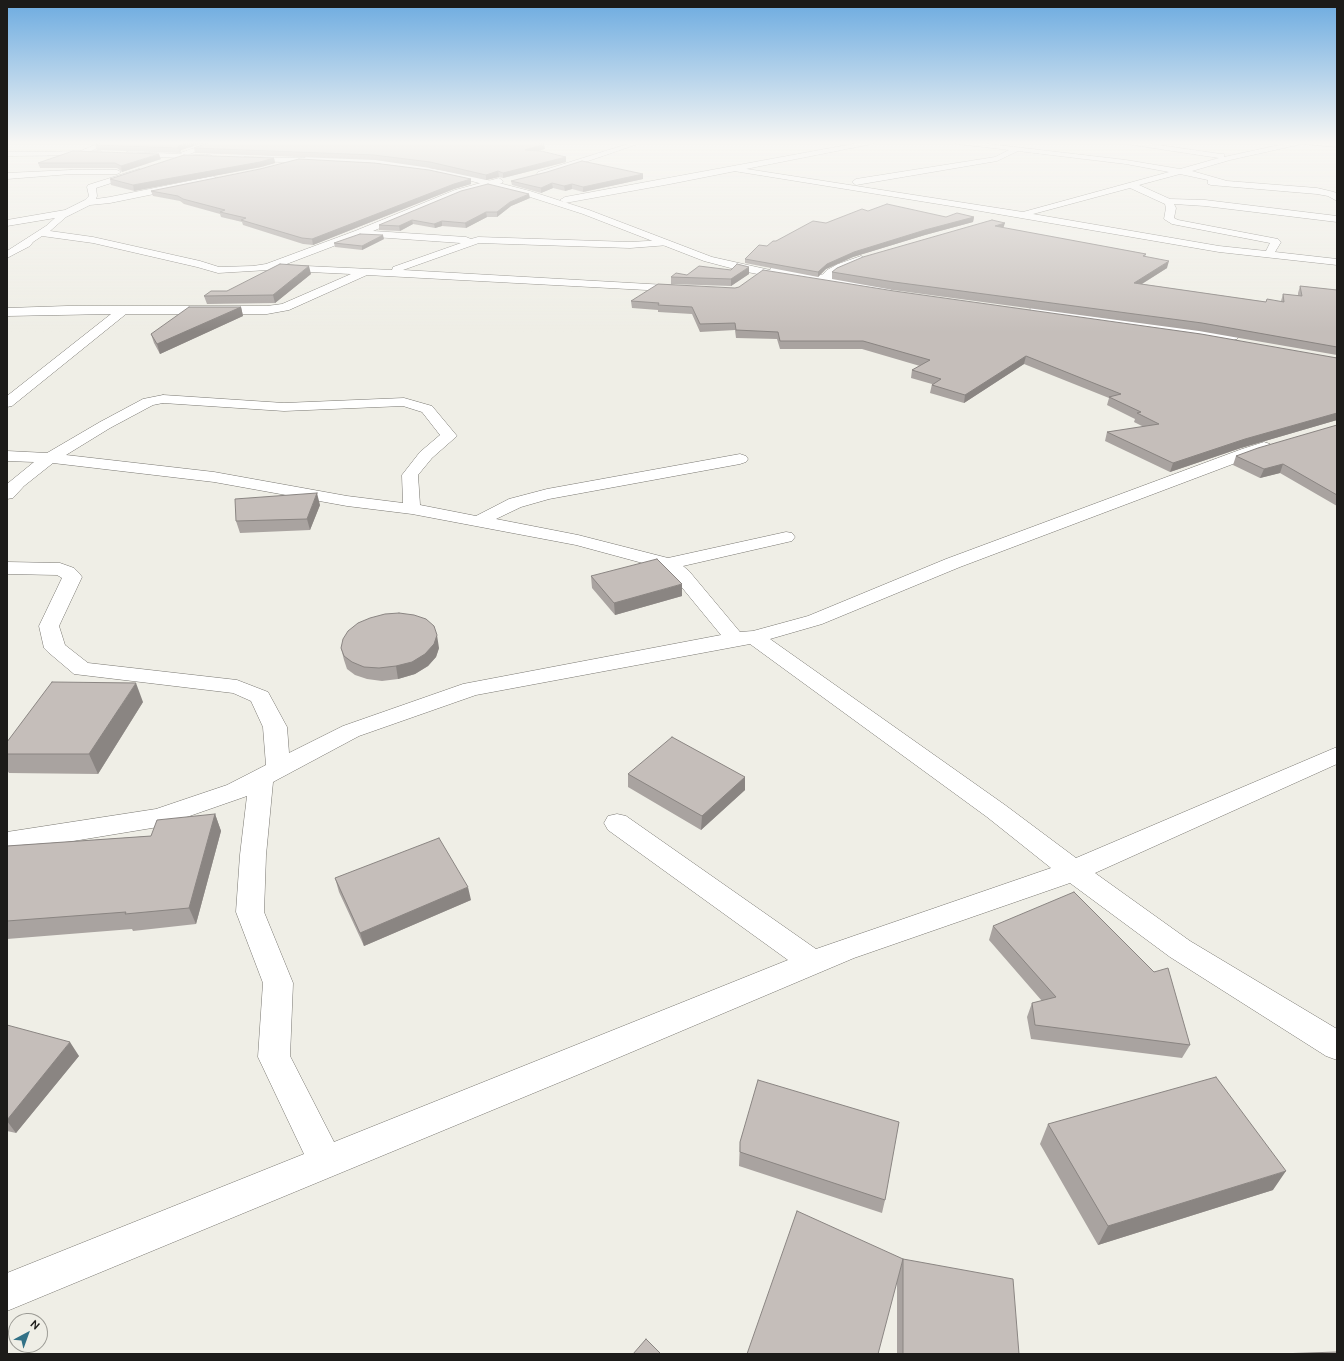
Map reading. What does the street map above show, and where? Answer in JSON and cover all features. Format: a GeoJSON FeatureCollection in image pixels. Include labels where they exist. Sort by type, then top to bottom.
{"type":"FeatureCollection","features":[{"type":"Feature","properties":{"kind":"street"},"geometry":{"type":"LineString","coordinates":[[7,254],[26,244],[29,240],[41,233],[68,212],[81,206]]}},
{"type":"Feature","properties":{"kind":"street"},"geometry":{"type":"LineString","coordinates":[[268,267],[359,233],[425,206]]}},
{"type":"Feature","properties":{"kind":"street"},"geometry":{"type":"LineString","coordinates":[[564,206],[708,259],[760,272],[897,292],[768,269],[716,255],[580,206]]}},
{"type":"Feature","properties":{"kind":"street"},"geometry":{"type":"LineString","coordinates":[[968,206],[1197,246],[1337,262]]}},
{"type":"Feature","properties":{"kind":"street"},"geometry":{"type":"LineString","coordinates":[[1000,220],[1053,206]]}},
{"type":"Feature","properties":{"kind":"street"},"geometry":{"type":"LineString","coordinates":[[1170,206],[1169,219],[1175,222],[1276,242],[1269,254]]}},
{"type":"Feature","properties":{"kind":"street"},"geometry":{"type":"LineString","coordinates":[[1232,206],[1337,219]]}},
{"type":"Feature","properties":{"kind":"street"},"geometry":{"type":"LineString","coordinates":[[7,223],[68,212]]}},
{"type":"Feature","properties":{"kind":"street"},"geometry":{"type":"LineString","coordinates":[[41,233],[93,240],[200,264],[218,270],[239,271],[268,267],[693,290]]}},
{"type":"Feature","properties":{"kind":"street"},"geometry":{"type":"LineString","coordinates":[[359,233],[478,240],[630,245],[665,243]]}},
{"type":"Feature","properties":{"kind":"street"},"geometry":{"type":"LineString","coordinates":[[386,273],[478,240]]}},
{"type":"Feature","properties":{"kind":"street"},"geometry":{"type":"LineString","coordinates":[[824,279],[842,266],[871,256]]}},
{"type":"Feature","properties":{"kind":"street"},"geometry":{"type":"LineString","coordinates":[[7,312],[252,310],[286,307],[364,272]]}},
{"type":"Feature","properties":{"kind":"street"},"geometry":{"type":"LineString","coordinates":[[750,281],[760,272]]}},
{"type":"Feature","properties":{"kind":"street"},"geometry":{"type":"LineString","coordinates":[[1024,309],[1242,340]]}},
{"type":"Feature","properties":{"kind":"street"},"geometry":{"type":"LineString","coordinates":[[7,403],[123,310]]}},
{"type":"Feature","properties":{"kind":"street"},"geometry":{"type":"LineString","coordinates":[[7,494],[18,482],[50,458],[105,425],[155,400],[163,399],[284,407],[404,402],[427,409],[449,436],[426,455],[410,475],[412,509]]}},
{"type":"Feature","properties":{"kind":"street"},"geometry":{"type":"LineString","coordinates":[[7,842],[158,818],[236,791],[351,731],[472,689],[744,638],[815,620],[953,563],[1248,452],[1278,443]]}},
{"type":"Feature","properties":{"kind":"street"},"geometry":{"type":"LineString","coordinates":[[7,456],[50,458],[214,477],[347,501],[412,509],[578,540],[668,564],[682,574],[744,638],[996,811],[1072,871],[1180,949],[1337,1046]]}},
{"type":"Feature","properties":{"kind":"street"},"geometry":{"type":"LineString","coordinates":[[479,521],[515,503],[547,494],[740,459]]}},
{"type":"Feature","properties":{"kind":"street"},"geometry":{"type":"LineString","coordinates":[[668,564],[786,537]]}},
{"type":"Feature","properties":{"kind":"street"},"geometry":{"type":"LineString","coordinates":[[7,568],[60,568],[72,577],[49,626],[55,648],[82,669],[237,687],[260,697],[275,727],[269,774],[253,855],[250,912],[278,983],[274,1057],[326,1162]]}},
{"type":"Feature","properties":{"kind":"street"},"geometry":{"type":"LineString","coordinates":[[7,1292],[844,950],[1072,871],[1337,755]]}},
{"type":"Feature","properties":{"kind":"street"},"geometry":{"type":"LineString","coordinates":[[617,823],[814,962]]}},
{"type":"Feature","properties":{"kind":"building"},"geometry":{"type":"Polygon","coordinates":[[[208,206],[398,206],[312,239],[302,238],[241,220],[246,218],[220,212],[225,210],[208,206]]]}},
{"type":"Feature","properties":{"kind":"building"},"geometry":{"type":"Polygon","coordinates":[[[426,206],[505,206],[497,212],[486,212],[465,223],[442,221],[434,224],[412,220],[399,226],[379,225],[426,206]]]}},
{"type":"Feature","properties":{"kind":"building"},"geometry":{"type":"Polygon","coordinates":[[[883,206],[894,206],[946,217],[957,213],[974,217],[925,230],[854,252],[827,264],[818,272],[745,259],[759,245],[767,246],[773,241],[776,241],[813,221],[826,223],[862,209],[868,211],[883,206]]]}},
{"type":"Feature","properties":{"kind":"building"},"geometry":{"type":"Polygon","coordinates":[[[992,220],[1005,223],[995,226],[1146,254],[1143,256],[1169,261],[1134,283],[1266,302],[1267,299],[1284,302],[1283,294],[1302,296],[1300,286],[1337,290],[1337,347],[1202,323],[894,282],[832,272],[837,268],[863,257],[992,220]]]}},
{"type":"Feature","properties":{"kind":"building"},"geometry":{"type":"Polygon","coordinates":[[[360,234],[383,235],[362,246],[334,243],[360,234]]]}},
{"type":"Feature","properties":{"kind":"building"},"geometry":{"type":"Polygon","coordinates":[[[280,264],[309,266],[273,295],[204,296],[211,291],[227,291],[280,264]]]}},
{"type":"Feature","properties":{"kind":"building"},"geometry":{"type":"Polygon","coordinates":[[[737,264],[749,267],[731,279],[671,277],[676,273],[687,275],[699,266],[731,270],[737,264]]]}},
{"type":"Feature","properties":{"kind":"building"},"geometry":{"type":"Polygon","coordinates":[[[763,270],[894,291],[1201,334],[1337,358],[1337,413],[1245,439],[1173,463],[1107,432],[1159,424],[1137,413],[1141,412],[1109,397],[1121,394],[1026,356],[965,395],[932,385],[941,379],[912,370],[930,360],[863,341],[780,341],[778,332],[736,330],[735,323],[700,324],[692,307],[658,305],[659,303],[631,301],[658,284],[735,288],[739,287],[763,270]]]}},
{"type":"Feature","properties":{"kind":"building"},"geometry":{"type":"Polygon","coordinates":[[[189,307],[241,307],[157,344],[151,334],[189,307]]]}},
{"type":"Feature","properties":{"kind":"building"},"geometry":{"type":"Polygon","coordinates":[[[1337,425],[1337,495],[1283,464],[1264,469],[1236,456],[1258,448],[1337,425]]]}},
{"type":"Feature","properties":{"kind":"building"},"geometry":{"type":"Polygon","coordinates":[[[317,493],[307,519],[236,521],[235,499],[317,493]]]}},
{"type":"Feature","properties":{"kind":"building"},"geometry":{"type":"Polygon","coordinates":[[[657,559],[682,584],[614,603],[591,576],[657,559]]]}},
{"type":"Feature","properties":{"kind":"building"},"geometry":{"type":"Polygon","coordinates":[[[399,613],[414,615],[426,619],[434,626],[437,635],[434,644],[425,654],[412,662],[379,668],[364,667],[352,662],[344,656],[341,648],[343,639],[348,631],[358,623],[385,614],[399,613]]]}},
{"type":"Feature","properties":{"kind":"building"},"geometry":{"type":"Polygon","coordinates":[[[52,682],[136,683],[89,754],[7,754],[7,742],[52,682]]]}},
{"type":"Feature","properties":{"kind":"building"},"geometry":{"type":"Polygon","coordinates":[[[672,737],[745,777],[702,816],[628,774],[672,737]]]}},
{"type":"Feature","properties":{"kind":"building"},"geometry":{"type":"Polygon","coordinates":[[[215,814],[189,908],[125,914],[126,912],[7,921],[7,846],[151,836],[157,820],[215,814]]]}},
{"type":"Feature","properties":{"kind":"building"},"geometry":{"type":"Polygon","coordinates":[[[439,838],[468,887],[360,933],[335,878],[439,838]]]}},
{"type":"Feature","properties":{"kind":"building"},"geometry":{"type":"Polygon","coordinates":[[[1074,892],[1154,972],[1168,968],[1190,1045],[1035,1025],[1032,1003],[1056,997],[993,926],[1074,892]]]}},
{"type":"Feature","properties":{"kind":"building"},"geometry":{"type":"Polygon","coordinates":[[[7,1025],[70,1042],[7,1120],[7,1025]]]}},
{"type":"Feature","properties":{"kind":"building"},"geometry":{"type":"Polygon","coordinates":[[[1216,1077],[1286,1171],[1108,1226],[1048,1124],[1216,1077]]]}},
{"type":"Feature","properties":{"kind":"building"},"geometry":{"type":"Polygon","coordinates":[[[758,1080],[899,1122],[885,1200],[740,1152],[740,1142],[758,1080]]]}},
{"type":"Feature","properties":{"kind":"building"},"geometry":{"type":"Polygon","coordinates":[[[797,1211],[903,1259],[878,1354],[747,1354],[797,1211]]]}},
{"type":"Feature","properties":{"kind":"building"},"geometry":{"type":"Polygon","coordinates":[[[903,1259],[1013,1279],[1019,1354],[903,1354],[903,1259]]]}},
{"type":"Feature","properties":{"kind":"building"},"geometry":{"type":"Polygon","coordinates":[[[646,1339],[661,1354],[633,1354],[646,1339]]]}},
{"type":"Feature","properties":{"kind":"building"},"geometry":{"type":"Polygon","coordinates":[[[1337,1352],[1337,1354],[1278,1354],[1337,1352]]]}}]}
